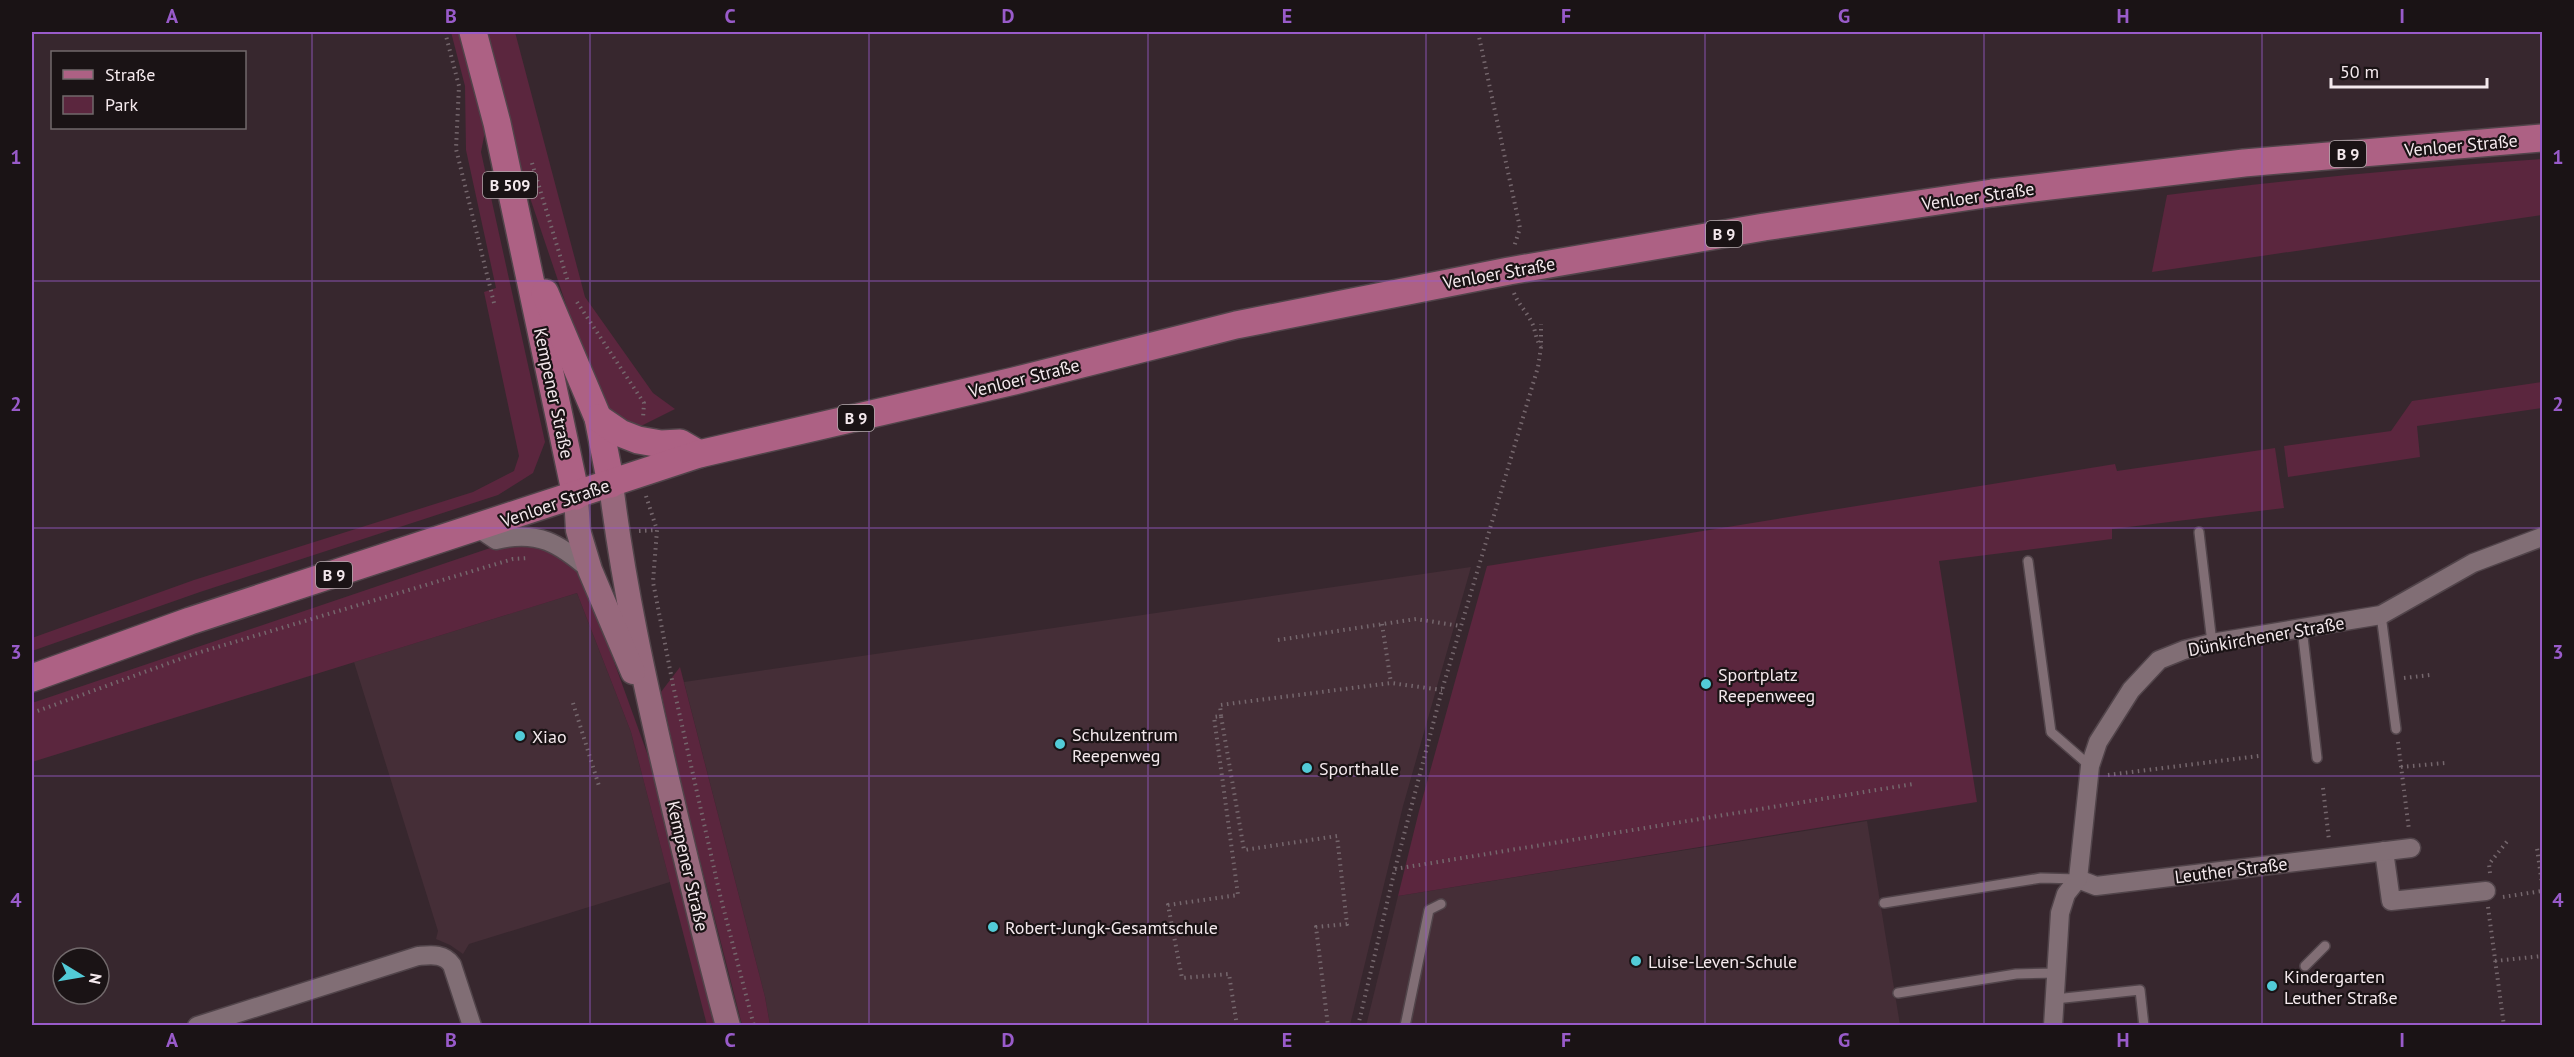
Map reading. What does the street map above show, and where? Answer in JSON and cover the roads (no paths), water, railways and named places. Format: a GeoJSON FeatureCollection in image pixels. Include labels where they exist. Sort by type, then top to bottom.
{"type":"FeatureCollection","features":[{"type":"Feature","properties":{"kind":"main road","name":"Kempener Straße"},"geometry":{"type":"LineString","coordinates":[[473,32],[497,123],[576,496]]}},
{"type":"Feature","properties":{"kind":"main road","name":"Venloer Straße"},"geometry":{"type":"LineString","coordinates":[[32,678],[190,621],[699,454],[1014,381],[1236,325],[1509,271],[1752,229],[1992,193],[2154,172],[2542,138]]}},
{"type":"Feature","properties":{"kind":"main road","name":"Kempener Straße"},"geometry":{"type":"LineString","coordinates":[[523,247],[598,418],[611,484]]}},
{"type":"Feature","properties":{"kind":"main road"},"geometry":{"type":"LineString","coordinates":[[598,418],[620,433],[638,440],[661,444],[680,443],[699,454]]}},
{"type":"Feature","properties":{"kind":"street","name":"Kempener Straße"},"geometry":{"type":"LineString","coordinates":[[611,484],[617,532],[650,706],[703,932],[728,1026]]}},
{"type":"Feature","properties":{"kind":"street","name":"Kempener Straße"},"geometry":{"type":"LineString","coordinates":[[576,496],[578,530],[590,570],[650,706]]}},
{"type":"Feature","properties":{"kind":"street","name":"Venloer Straße"},"geometry":{"type":"LineString","coordinates":[[478,528],[496,540],[524,535],[549,540],[570,553],[590,570]]}},
{"type":"Feature","properties":{"kind":"street","name":"Dünkirchener Straße"},"geometry":{"type":"LineString","coordinates":[[2053,1026],[2060,913],[2066,894],[2078,879],[2090,772],[2098,742],[2132,690],[2160,660],[2184,650],[2212,643],[2381,615],[2473,563],[2542,537]]}},
{"type":"Feature","properties":{"kind":"street","name":"Leuther Straße"},"geometry":{"type":"LineString","coordinates":[[2078,879],[2096,886],[2411,848]]}},
{"type":"Feature","properties":{"kind":"street"},"geometry":{"type":"LineString","coordinates":[[2384,851],[2391,901],[2489,891]]}},
{"type":"Feature","properties":{"kind":"street"},"geometry":{"type":"LineString","coordinates":[[197,1026],[418,956],[433,954],[447,958],[452,965],[472,1026]]}},
{"type":"Feature","properties":{"kind":"lane"},"geometry":{"type":"LineString","coordinates":[[2199,532],[2212,643]]}},
{"type":"Feature","properties":{"kind":"lane"},"geometry":{"type":"LineString","coordinates":[[2028,561],[2051,732],[2090,772]]}},
{"type":"Feature","properties":{"kind":"lane"},"geometry":{"type":"LineString","coordinates":[[2381,615],[2396,729]]}},
{"type":"Feature","properties":{"kind":"lane"},"geometry":{"type":"LineString","coordinates":[[2302,628],[2317,758]]}},
{"type":"Feature","properties":{"kind":"lane"},"geometry":{"type":"LineString","coordinates":[[1884,903],[2041,878],[2078,879]]}},
{"type":"Feature","properties":{"kind":"lane"},"geometry":{"type":"LineString","coordinates":[[1405,1026],[1429,910],[1441,904]]}},
{"type":"Feature","properties":{"kind":"lane"},"geometry":{"type":"LineString","coordinates":[[2305,966],[2325,946]]}},
{"type":"Feature","properties":{"kind":"lane"},"geometry":{"type":"LineString","coordinates":[[1898,993],[2016,974],[2057,973]]}},
{"type":"Feature","properties":{"kind":"lane"},"geometry":{"type":"LineString","coordinates":[[2055,999],[2140,990],[2144,1026]]}},
{"type":"Feature","properties":{"kind":"place","name":"Sportplatz Reepenweeg"},"geometry":{"type":"Point","coordinates":[1706,684]}},
{"type":"Feature","properties":{"kind":"place","name":"Xiao"},"geometry":{"type":"Point","coordinates":[520,736]}},
{"type":"Feature","properties":{"kind":"place","name":"Schulzentrum Reepenweg"},"geometry":{"type":"Point","coordinates":[1060,744]}},
{"type":"Feature","properties":{"kind":"place","name":"Sporthalle"},"geometry":{"type":"Point","coordinates":[1307,768]}},
{"type":"Feature","properties":{"kind":"place","name":"Robert-Jungk-Gesamtschule"},"geometry":{"type":"Point","coordinates":[993,927]}},
{"type":"Feature","properties":{"kind":"place","name":"Luise-Leven-Schule"},"geometry":{"type":"Point","coordinates":[1636,961]}},
{"type":"Feature","properties":{"kind":"place","name":"Kindergarten Leuther Straße"},"geometry":{"type":"Point","coordinates":[2272,986]}}]}
